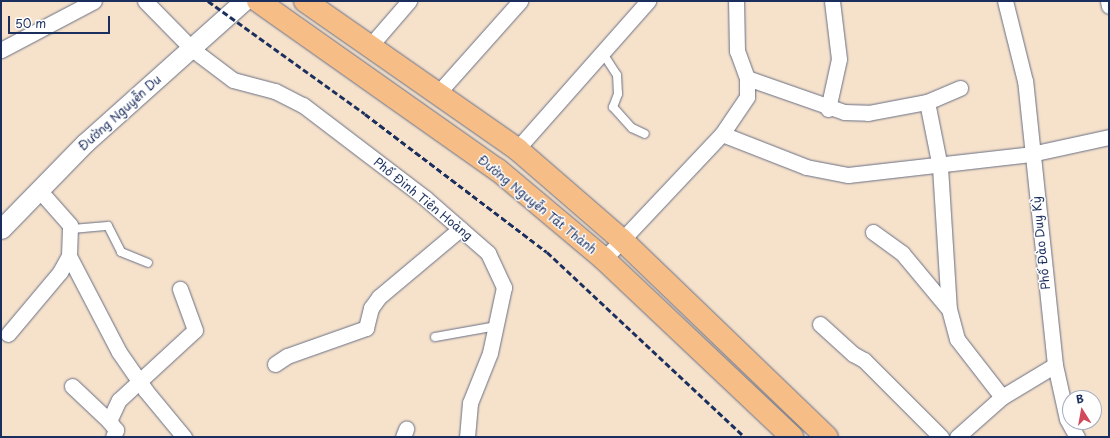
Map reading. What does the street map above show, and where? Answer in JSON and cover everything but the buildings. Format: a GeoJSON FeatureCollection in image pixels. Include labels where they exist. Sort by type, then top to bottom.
{"type":"FeatureCollection","features":[{"type":"Feature","properties":{"kind":"main road","name":"Đường Nguyễn Tất Thành"},"geometry":{"type":"LineString","coordinates":[[258,1],[498,170],[604,259],[792,437]]}},
{"type":"Feature","properties":{"kind":"main road"},"geometry":{"type":"LineString","coordinates":[[305,1],[440,92],[516,149],[622,240],[827,437]]}},
{"type":"Feature","properties":{"kind":"main road"},"geometry":{"type":"LineString","coordinates":[[422,117],[440,92]]}},
{"type":"Feature","properties":{"kind":"street"},"geometry":{"type":"LineString","coordinates":[[1,50],[94,1]]}},
{"type":"Feature","properties":{"kind":"street","name":"Phố Đinh Tiên Hoàng"},"geometry":{"type":"LineString","coordinates":[[145,1],[192,49],[233,80],[275,91],[303,105],[460,229],[488,253],[501,275],[504,287],[497,326],[470,403],[466,437]]}},
{"type":"Feature","properties":{"kind":"street","name":"Đường Nguyễn Du"},"geometry":{"type":"LineString","coordinates":[[1,229],[85,143],[244,1]]}},
{"type":"Feature","properties":{"kind":"street"},"geometry":{"type":"LineString","coordinates":[[370,46],[409,1]]}},
{"type":"Feature","properties":{"kind":"street"},"geometry":{"type":"LineString","coordinates":[[440,92],[520,1]]}},
{"type":"Feature","properties":{"kind":"street"},"geometry":{"type":"LineString","coordinates":[[516,149],[648,1]]}},
{"type":"Feature","properties":{"kind":"street"},"geometry":{"type":"LineString","coordinates":[[604,259],[722,134],[747,96],[748,78],[737,51],[736,1]]}},
{"type":"Feature","properties":{"kind":"street"},"geometry":{"type":"LineString","coordinates":[[828,109],[839,59],[832,1]]}},
{"type":"Feature","properties":{"kind":"street","name":"Phố Đào Duy Kỳ"},"geometry":{"type":"LineString","coordinates":[[1005,1],[1025,81],[1031,154],[1055,365],[1067,419],[1077,437]]}},
{"type":"Feature","properties":{"kind":"street"},"geometry":{"type":"LineString","coordinates":[[1108,1],[1109,6]]}},
{"type":"Feature","properties":{"kind":"street"},"geometry":{"type":"LineString","coordinates":[[748,78],[828,109],[868,113],[927,102],[960,88]]}},
{"type":"Feature","properties":{"kind":"street"},"geometry":{"type":"LineString","coordinates":[[927,102],[940,167],[949,309],[957,338],[1002,397]]}},
{"type":"Feature","properties":{"kind":"street"},"geometry":{"type":"LineString","coordinates":[[722,134],[806,167],[848,175],[940,167],[1031,154],[1109,137]]}},
{"type":"Feature","properties":{"kind":"street"},"geometry":{"type":"LineString","coordinates":[[8,334],[60,272],[69,256],[72,229],[39,190]]}},
{"type":"Feature","properties":{"kind":"street"},"geometry":{"type":"LineString","coordinates":[[275,364],[287,356],[366,328],[372,308],[379,297],[460,229]]}},
{"type":"Feature","properties":{"kind":"street"},"geometry":{"type":"LineString","coordinates":[[873,232],[902,253],[949,309]]}},
{"type":"Feature","properties":{"kind":"street"},"geometry":{"type":"LineString","coordinates":[[69,256],[139,382],[184,437]]}},
{"type":"Feature","properties":{"kind":"street"},"geometry":{"type":"LineString","coordinates":[[109,420],[120,400],[195,330],[180,289]]}},
{"type":"Feature","properties":{"kind":"street"},"geometry":{"type":"LineString","coordinates":[[820,324],[853,354],[864,360],[941,437]]}},
{"type":"Feature","properties":{"kind":"street"},"geometry":{"type":"LineString","coordinates":[[957,437],[1002,397],[1055,365]]}},
{"type":"Feature","properties":{"kind":"street"},"geometry":{"type":"LineString","coordinates":[[72,386],[109,420],[116,430],[113,437]]}},
{"type":"Feature","properties":{"kind":"lane"},"geometry":{"type":"LineString","coordinates":[[602,52],[617,75],[618,94],[613,107],[632,128],[645,134]]}},
{"type":"Feature","properties":{"kind":"lane"},"geometry":{"type":"LineString","coordinates":[[72,229],[108,226],[121,252],[148,263]]}},
{"type":"Feature","properties":{"kind":"lane"},"geometry":{"type":"LineString","coordinates":[[435,337],[497,326]]}},
{"type":"Feature","properties":{"kind":"railway"},"geometry":{"type":"LineString","coordinates":[[208,1],[365,114],[547,252],[745,437]]}}]}
